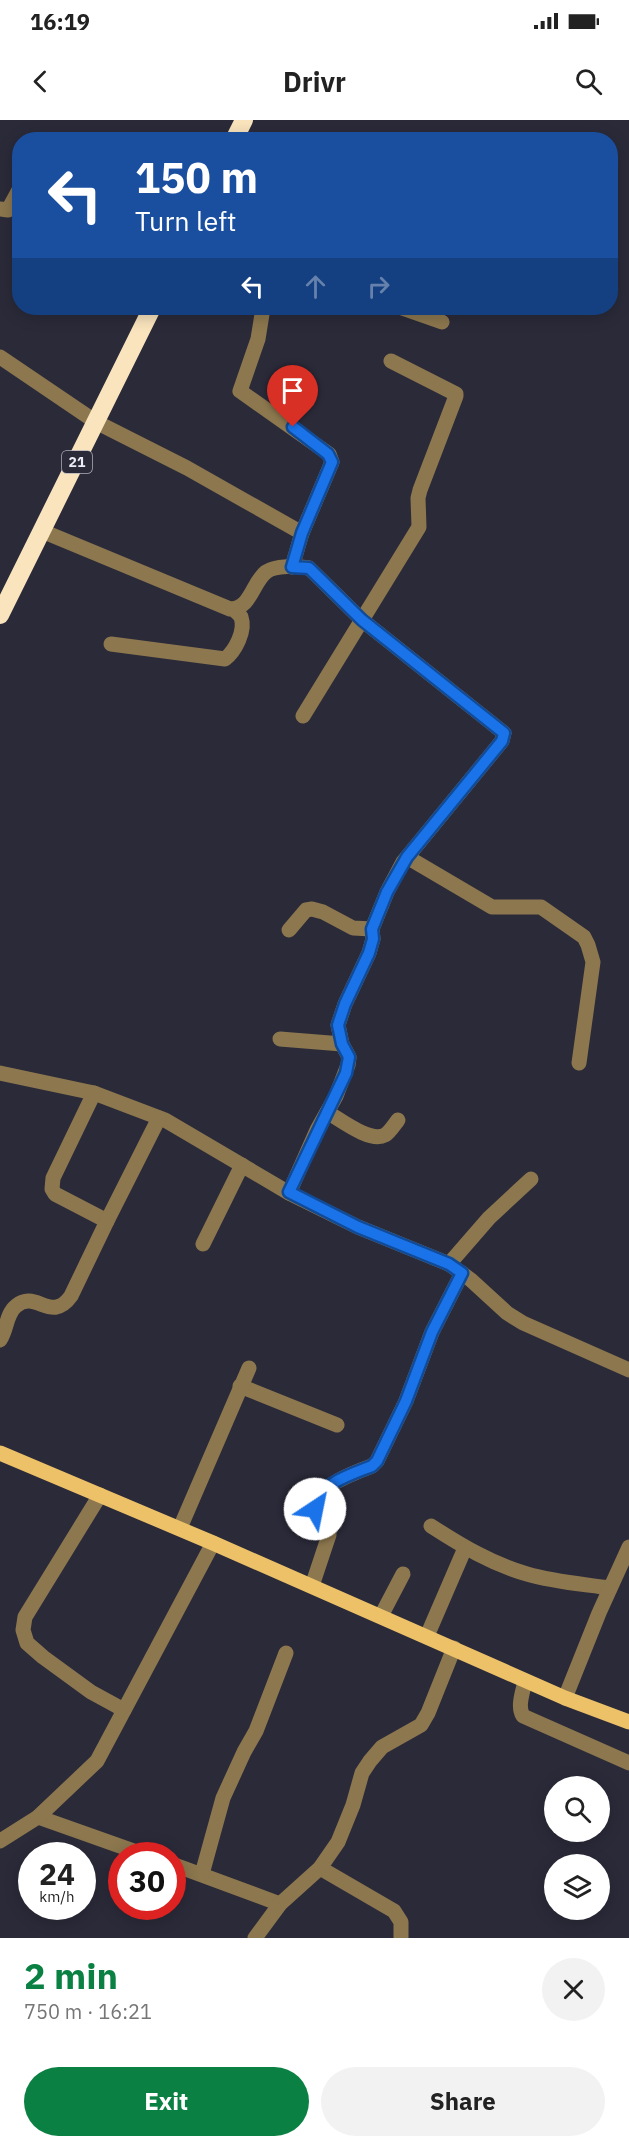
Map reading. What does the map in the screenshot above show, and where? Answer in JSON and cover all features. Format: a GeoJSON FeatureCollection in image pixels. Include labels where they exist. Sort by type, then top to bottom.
{"type":"FeatureCollection","features":[{"type":"Feature","properties":{"kind":"highway","name":"21"},"geometry":{"type":"LineString","coordinates":[[0,615],[149,315]]}},
{"type":"Feature","properties":{"kind":"main road"},"geometry":{"type":"LineString","coordinates":[[0,1453],[180,1528],[428,1636],[525,1681],[629,1722]]}},
{"type":"Feature","properties":{"kind":"street"},"geometry":{"type":"LineString","coordinates":[[0,208],[8,210],[12,203]]}},
{"type":"Feature","properties":{"kind":"street"},"geometry":{"type":"LineString","coordinates":[[262,315],[258,339],[240,391],[328,454],[332,462],[302,533],[292,567]]}},
{"type":"Feature","properties":{"kind":"street"},"geometry":{"type":"LineString","coordinates":[[422,315],[442,322]]}},
{"type":"Feature","properties":{"kind":"street"},"geometry":{"type":"LineString","coordinates":[[0,357],[96,422],[186,468],[302,533]]}},
{"type":"Feature","properties":{"kind":"street"},"geometry":{"type":"LineString","coordinates":[[303,716],[419,527],[420,490],[456,396],[391,362]]}},
{"type":"Feature","properties":{"kind":"street"},"geometry":{"type":"LineString","coordinates":[[42,531],[225,608],[234,609],[245,602],[266,572],[292,567],[309,568],[362,620],[504,733],[502,741],[407,857],[387,892],[372,929],[373,939],[369,953],[345,1004],[338,1025],[342,1044],[349,1057],[348,1065],[289,1192]]}},
{"type":"Feature","properties":{"kind":"street"},"geometry":{"type":"LineString","coordinates":[[111,645],[225,658],[232,651],[243,631],[241,618],[234,609]]}},
{"type":"Feature","properties":{"kind":"street"},"geometry":{"type":"LineString","coordinates":[[407,857],[492,907],[541,907],[584,937],[593,962],[579,1063]]}},
{"type":"Feature","properties":{"kind":"street"},"geometry":{"type":"LineString","coordinates":[[289,930],[306,910],[312,909],[323,912],[352,928],[372,929]]}},
{"type":"Feature","properties":{"kind":"street"},"geometry":{"type":"LineString","coordinates":[[280,1039],[342,1044]]}},
{"type":"Feature","properties":{"kind":"street"},"geometry":{"type":"LineString","coordinates":[[0,1072],[94,1093],[159,1118],[289,1192],[358,1227],[456,1268],[507,1313],[523,1323],[629,1370]]}},
{"type":"Feature","properties":{"kind":"street"},"geometry":{"type":"LineString","coordinates":[[94,1093],[51,1185],[55,1194],[107,1221]]}},
{"type":"Feature","properties":{"kind":"street"},"geometry":{"type":"LineString","coordinates":[[327,1112],[366,1135],[376,1138],[386,1134],[398,1120]]}},
{"type":"Feature","properties":{"kind":"street"},"geometry":{"type":"LineString","coordinates":[[0,1340],[12,1311],[18,1304],[28,1300],[55,1309],[64,1306],[159,1118]]}},
{"type":"Feature","properties":{"kind":"street"},"geometry":{"type":"LineString","coordinates":[[203,1244],[242,1165]]}},
{"type":"Feature","properties":{"kind":"street"},"geometry":{"type":"LineString","coordinates":[[312,1586],[329,1535],[329,1527],[318,1516],[315,1509],[319,1494],[331,1485],[372,1466],[377,1461],[406,1401],[456,1268],[489,1218],[531,1179]]}},
{"type":"Feature","properties":{"kind":"street"},"geometry":{"type":"LineString","coordinates":[[180,1528],[249,1368]]}},
{"type":"Feature","properties":{"kind":"street"},"geometry":{"type":"LineString","coordinates":[[240,1386],[337,1425]]}},
{"type":"Feature","properties":{"kind":"street"},"geometry":{"type":"LineString","coordinates":[[99,1495],[25,1617],[23,1630],[27,1643],[43,1658],[91,1692],[124,1710]]}},
{"type":"Feature","properties":{"kind":"street"},"geometry":{"type":"LineString","coordinates":[[432,1526],[465,1548],[526,1574],[610,1588]]}},
{"type":"Feature","properties":{"kind":"street"},"geometry":{"type":"LineString","coordinates":[[0,1841],[38,1817],[97,1761],[213,1543]]}},
{"type":"Feature","properties":{"kind":"street"},"geometry":{"type":"LineString","coordinates":[[565,1698],[629,1547]]}},
{"type":"Feature","properties":{"kind":"street"},"geometry":{"type":"LineString","coordinates":[[428,1636],[465,1548]]}},
{"type":"Feature","properties":{"kind":"street"},"geometry":{"type":"LineString","coordinates":[[381,1616],[403,1574]]}},
{"type":"Feature","properties":{"kind":"street"},"geometry":{"type":"LineString","coordinates":[[255,1938],[280,1905],[320,1868],[338,1842],[353,1805],[362,1773],[382,1747],[421,1725],[454,1648]]}},
{"type":"Feature","properties":{"kind":"street"},"geometry":{"type":"LineString","coordinates":[[202,1874],[223,1798],[256,1731],[285,1653]]}},
{"type":"Feature","properties":{"kind":"street"},"geometry":{"type":"LineString","coordinates":[[525,1681],[520,1706],[523,1716],[629,1763]]}},
{"type":"Feature","properties":{"kind":"street"},"geometry":{"type":"LineString","coordinates":[[38,1817],[109,1842]]}},
{"type":"Feature","properties":{"kind":"street"},"geometry":{"type":"LineString","coordinates":[[320,1868],[394,1911],[401,1922],[401,1938]]}},
{"type":"Feature","properties":{"kind":"street"},"geometry":{"type":"LineString","coordinates":[[186,1869],[280,1905]]}},
{"type":"Feature","properties":{"kind":"route"},"geometry":{"type":"LineString","coordinates":[[293,427],[328,454],[332,462],[302,533],[292,567],[309,568],[362,620],[504,733],[502,741],[403,862],[387,892],[372,929],[373,939],[369,953],[340,1016],[339,1035],[349,1057],[346,1073],[289,1192],[358,1227],[449,1264],[462,1273],[432,1332],[406,1401],[377,1461],[372,1466],[331,1485],[319,1494],[315,1509]]}}]}
